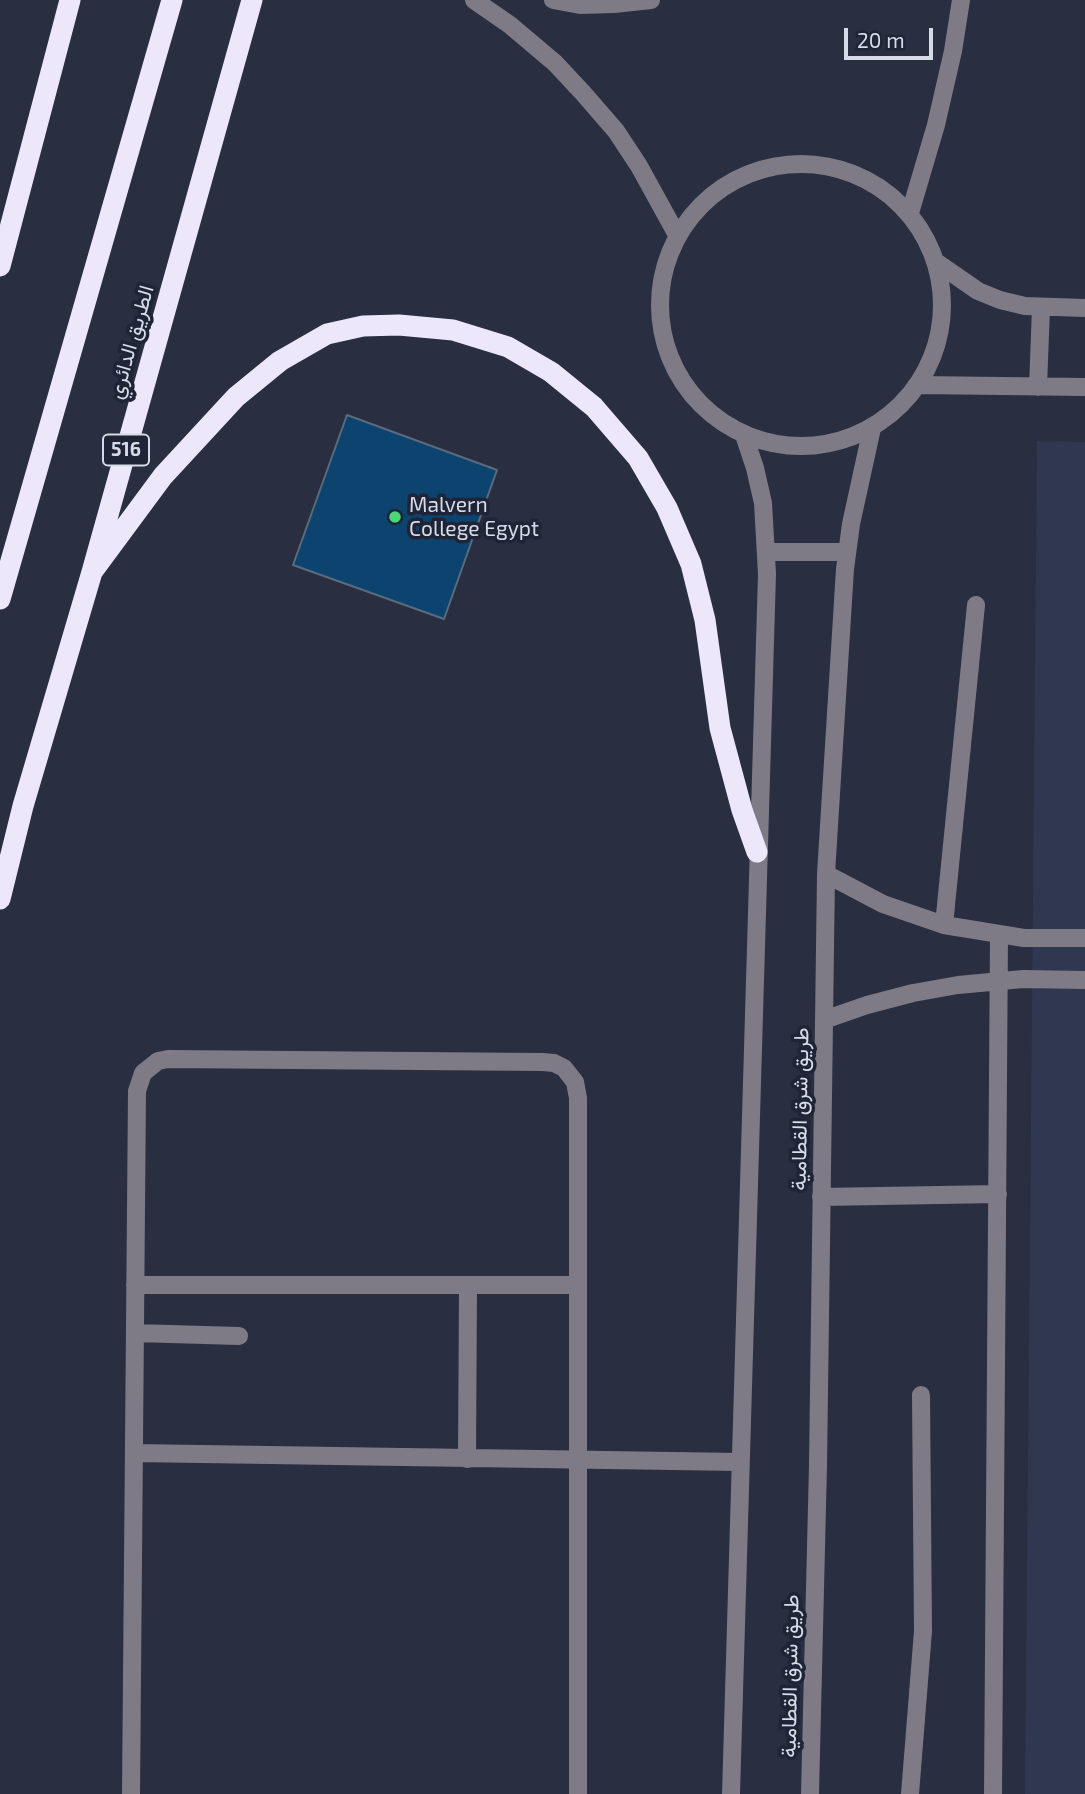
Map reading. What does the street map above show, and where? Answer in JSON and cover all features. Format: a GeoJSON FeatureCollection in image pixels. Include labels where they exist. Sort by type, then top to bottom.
{"type":"FeatureCollection","features":[{"type":"Feature","properties":{"kind":"highway"},"geometry":{"type":"LineString","coordinates":[[0,266],[70,0]]}},
{"type":"Feature","properties":{"kind":"highway"},"geometry":{"type":"LineString","coordinates":[[0,598],[172,0]]}},
{"type":"Feature","properties":{"kind":"highway","name":"الطريق الدائري"},"geometry":{"type":"LineString","coordinates":[[0,899],[23,806],[92,572],[252,0]]}},
{"type":"Feature","properties":{"kind":"highway"},"geometry":{"type":"LineString","coordinates":[[92,572],[163,476],[236,397],[280,361],[327,334],[363,326],[399,324],[453,330],[508,347],[551,372],[593,407],[638,458],[667,508],[691,564],[705,620],[720,728],[742,810],[757,852]]}},
{"type":"Feature","properties":{"kind":"street"},"geometry":{"type":"LineString","coordinates":[[474,0],[555,62],[616,131],[639,166],[677,235]]}},
{"type":"Feature","properties":{"kind":"street"},"geometry":{"type":"LineString","coordinates":[[554,0],[580,5],[650,0]]}},
{"type":"Feature","properties":{"kind":"street"},"geometry":{"type":"LineString","coordinates":[[910,213],[936,125],[953,51],[961,0]]}},
{"type":"Feature","properties":{"kind":"street"},"geometry":{"type":"LineString","coordinates":[[807,162],[846,170],[881,187],[910,213],[925,236],[936,262],[942,287],[939,338],[918,385],[905,402],[872,428],[842,441],[809,447],[776,445],[744,435],[711,414],[684,386],[667,350],[660,312],[663,272],[677,235],[700,204],[732,181],[768,166],[807,162]]}},
{"type":"Feature","properties":{"kind":"street"},"geometry":{"type":"LineString","coordinates":[[936,262],[978,291],[1000,300],[1041,308],[1085,308]]}},
{"type":"Feature","properties":{"kind":"street"},"geometry":{"type":"LineString","coordinates":[[1038,387],[1041,308]]}},
{"type":"Feature","properties":{"kind":"street"},"geometry":{"type":"LineString","coordinates":[[918,385],[1085,387]]}},
{"type":"Feature","properties":{"kind":"street","name":"طريق شرق القطامية"},"geometry":{"type":"LineString","coordinates":[[810,1794],[818,1465],[826,874],[847,552],[872,428]]}},
{"type":"Feature","properties":{"kind":"street"},"geometry":{"type":"LineString","coordinates":[[731,1794],[766,552],[763,503],[744,435]]}},
{"type":"Feature","properties":{"kind":"street"},"geometry":{"type":"LineString","coordinates":[[766,552],[847,552]]}},
{"type":"Feature","properties":{"kind":"street"},"geometry":{"type":"LineString","coordinates":[[944,925],[976,605]]}},
{"type":"Feature","properties":{"kind":"street"},"geometry":{"type":"LineString","coordinates":[[826,874],[883,904],[944,925],[1024,938],[1085,938]]}},
{"type":"Feature","properties":{"kind":"street"},"geometry":{"type":"LineString","coordinates":[[993,1794],[999,935]]}},
{"type":"Feature","properties":{"kind":"street"},"geometry":{"type":"LineString","coordinates":[[824,1020],[867,1004],[913,993],[1000,981],[1085,980]]}},
{"type":"Feature","properties":{"kind":"street"},"geometry":{"type":"LineString","coordinates":[[131,1794],[137,1091],[144,1073],[158,1061],[167,1059],[543,1062],[554,1063],[571,1075],[578,1090],[578,1794]]}},
{"type":"Feature","properties":{"kind":"street"},"geometry":{"type":"LineString","coordinates":[[821,1197],[998,1194]]}},
{"type":"Feature","properties":{"kind":"street"},"geometry":{"type":"LineString","coordinates":[[135,1285],[578,1285]]}},
{"type":"Feature","properties":{"kind":"street"},"geometry":{"type":"LineString","coordinates":[[467,1459],[468,1285]]}},
{"type":"Feature","properties":{"kind":"street"},"geometry":{"type":"LineString","coordinates":[[135,1333],[239,1336]]}},
{"type":"Feature","properties":{"kind":"street"},"geometry":{"type":"LineString","coordinates":[[910,1794],[923,1631],[921,1395]]}},
{"type":"Feature","properties":{"kind":"street"},"geometry":{"type":"LineString","coordinates":[[134,1452],[740,1462]]}},
{"type":"Feature","properties":{"kind":"shaded area"},"geometry":{"type":"Polygon","coordinates":[[[1037,441],[1085,442],[1085,1794],[1025,1794],[1037,441]]]}},
{"type":"Feature","properties":{"kind":"building","name":"Malvern College Egypt"},"geometry":{"type":"Polygon","coordinates":[[[347,415],[497,470],[444,619],[293,565],[347,415]]]}},
{"type":"Feature","properties":{"kind":"place","name":"Malvern College Egypt"},"geometry":{"type":"Point","coordinates":[395,517]}}]}
